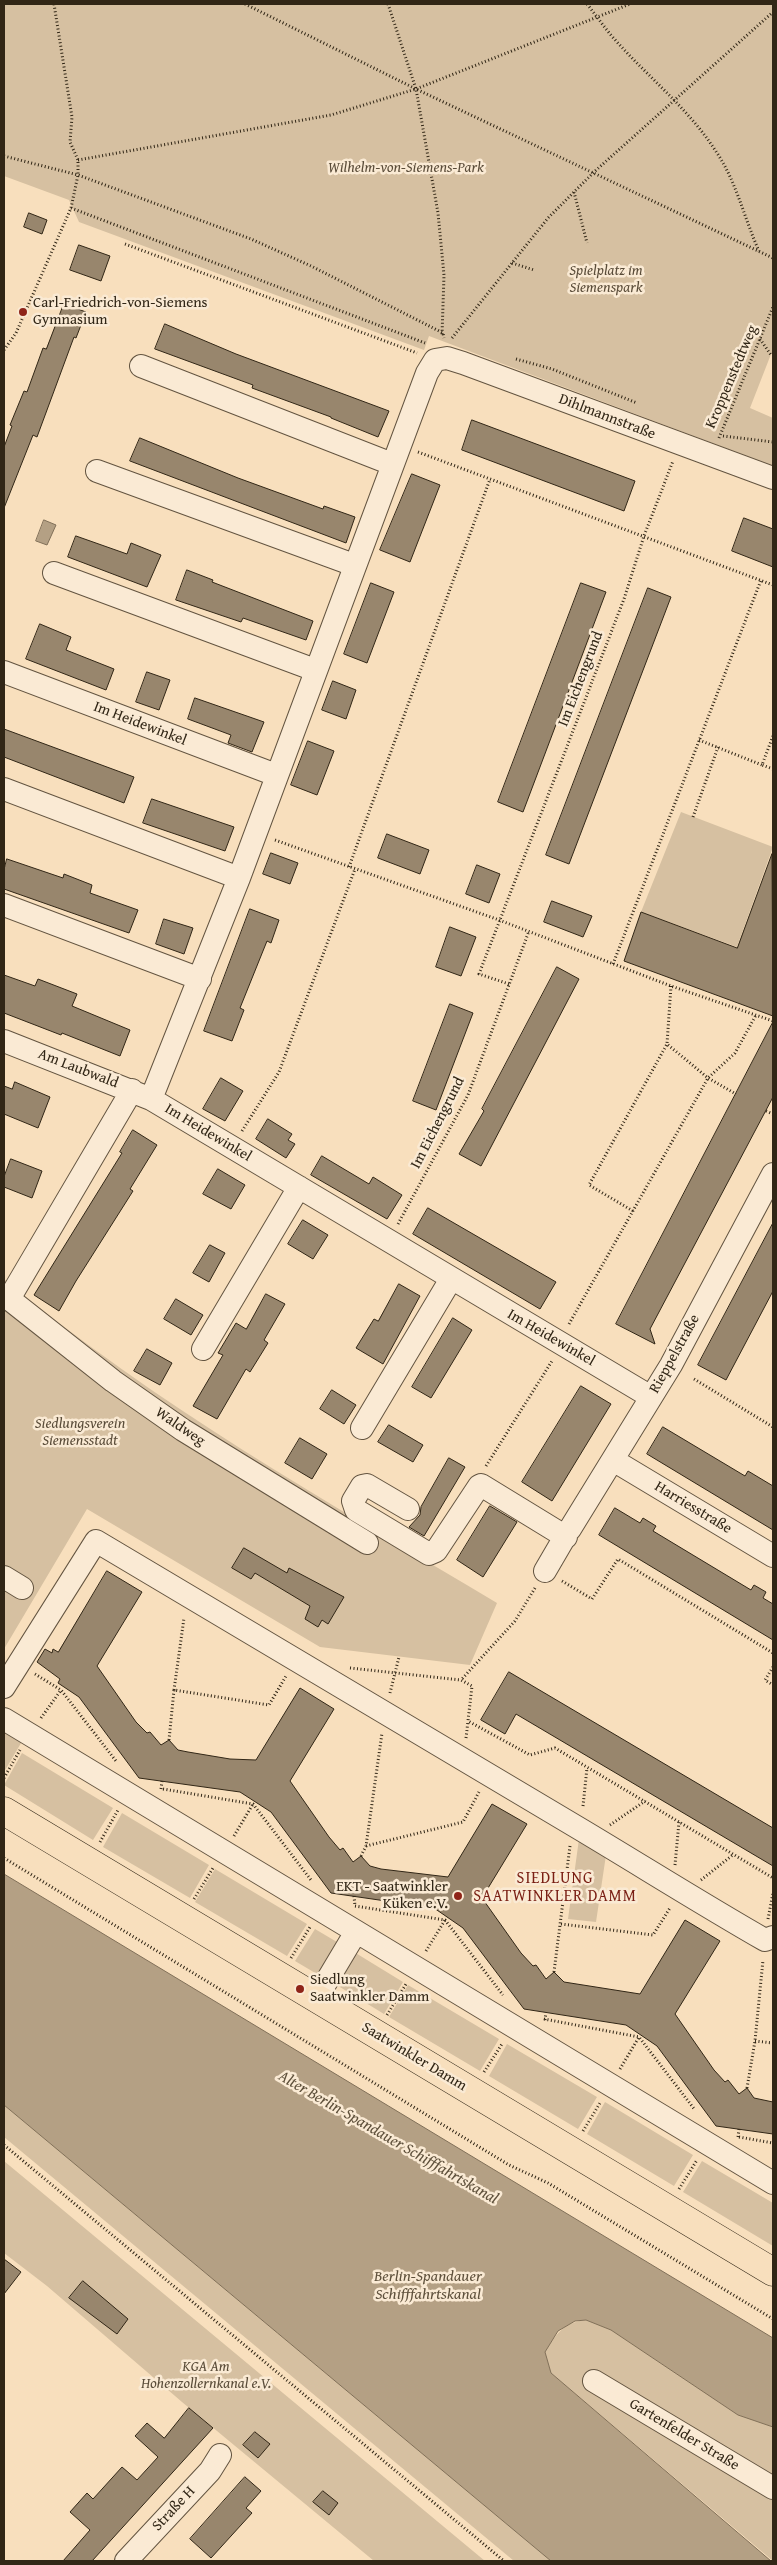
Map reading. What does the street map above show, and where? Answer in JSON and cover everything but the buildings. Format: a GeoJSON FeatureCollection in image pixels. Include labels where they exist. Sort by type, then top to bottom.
{"type":"FeatureCollection","features":[{"type":"Feature","properties":{"kind":"main road","name":"Saatwinkler Damm"},"geometry":{"type":"LineString","coordinates":[[4,1811],[773,2272]]}},
{"type":"Feature","properties":{"kind":"street","name":"Dihlmannstraße"},"geometry":{"type":"LineString","coordinates":[[440,352],[463,363],[773,478]]}},
{"type":"Feature","properties":{"kind":"street","name":"Im Heidewinkel"},"geometry":{"type":"LineString","coordinates":[[10,1295],[142,1094],[200,979],[256,834],[354,564],[427,373],[440,352]]}},
{"type":"Feature","properties":{"kind":"street"},"geometry":{"type":"LineString","coordinates":[[141,366],[396,454]]}},
{"type":"Feature","properties":{"kind":"street"},"geometry":{"type":"LineString","coordinates":[[98,471],[354,564]]}},
{"type":"Feature","properties":{"kind":"street"},"geometry":{"type":"LineString","coordinates":[[54,573],[315,670]]}},
{"type":"Feature","properties":{"kind":"street","name":"Im Heidewinkel"},"geometry":{"type":"LineString","coordinates":[[4,672],[276,776]]}},
{"type":"Feature","properties":{"kind":"street"},"geometry":{"type":"LineString","coordinates":[[4,789],[239,878]]}},
{"type":"Feature","properties":{"kind":"street"},"geometry":{"type":"LineString","coordinates":[[4,905],[200,979]]}},
{"type":"Feature","properties":{"kind":"street","name":"Am Laubwald"},"geometry":{"type":"LineString","coordinates":[[4,1041],[142,1094]]}},
{"type":"Feature","properties":{"kind":"street","name":"Im Heidewinkel"},"geometry":{"type":"LineString","coordinates":[[142,1094],[389,1239],[451,1279],[651,1397]]}},
{"type":"Feature","properties":{"kind":"street","name":"Rieppelstraße"},"geometry":{"type":"LineString","coordinates":[[545,1571],[671,1366],[773,1174]]}},
{"type":"Feature","properties":{"kind":"street"},"geometry":{"type":"LineString","coordinates":[[203,1349],[298,1187]]}},
{"type":"Feature","properties":{"kind":"street"},"geometry":{"type":"LineString","coordinates":[[362,1428],[451,1279]]}},
{"type":"Feature","properties":{"kind":"street","name":"Waldweg"},"geometry":{"type":"LineString","coordinates":[[10,1295],[113,1381],[183,1430],[368,1543]]}},
{"type":"Feature","properties":{"kind":"street","name":"Harriesstraße"},"geometry":{"type":"LineString","coordinates":[[613,1460],[773,1556]]}},
{"type":"Feature","properties":{"kind":"street"},"geometry":{"type":"LineString","coordinates":[[408,1509],[366,1485],[362,1486],[353,1501],[356,1510],[429,1554],[436,1550],[481,1485],[567,1534]]}},
{"type":"Feature","properties":{"kind":"street"},"geometry":{"type":"LineString","coordinates":[[4,1687],[96,1541],[384,1715],[582,1830],[680,1892],[769,1938]]}},
{"type":"Feature","properties":{"kind":"street"},"geometry":{"type":"LineString","coordinates":[[4,1719],[131,1789],[323,1904],[356,1932],[773,2183]]}},
{"type":"Feature","properties":{"kind":"street"},"geometry":{"type":"LineString","coordinates":[[316,1999],[356,1932]]}},
{"type":"Feature","properties":{"kind":"street","name":"Gartenfelder Straße"},"geometry":{"type":"LineString","coordinates":[[594,2381],[773,2488]]}},
{"type":"Feature","properties":{"kind":"street","name":"Straße H"},"geometry":{"type":"LineString","coordinates":[[126,2561],[210,2471],[220,2455]]}},
{"type":"Feature","properties":{"kind":"path"},"geometry":{"type":"LineString","coordinates":[[4,350],[16,332],[71,208],[78,175],[78,160],[70,142],[72,117],[54,4]]}},
{"type":"Feature","properties":{"kind":"path"},"geometry":{"type":"LineString","coordinates":[[245,4],[416,89],[773,258]]}},
{"type":"Feature","properties":{"kind":"path"},"geometry":{"type":"LineString","coordinates":[[388,4],[416,89],[438,214],[444,275],[440,352]]}},
{"type":"Feature","properties":{"kind":"path"},"geometry":{"type":"LineString","coordinates":[[587,4],[611,34],[675,99],[717,153],[739,194],[746,222],[759,252]]}},
{"type":"Feature","properties":{"kind":"path"},"geometry":{"type":"LineString","coordinates":[[78,160],[331,115],[416,89],[630,4]]}},
{"type":"Feature","properties":{"kind":"path"},"geometry":{"type":"LineString","coordinates":[[440,352],[476,311],[548,218],[594,172],[773,12]]}},
{"type":"Feature","properties":{"kind":"path"},"geometry":{"type":"LineString","coordinates":[[4,156],[78,175],[251,239],[311,266],[442,333]]}},
{"type":"Feature","properties":{"kind":"path"},"geometry":{"type":"LineString","coordinates":[[574,192],[587,243]]}},
{"type":"Feature","properties":{"kind":"path"},"geometry":{"type":"LineString","coordinates":[[71,208],[428,344],[440,352]]}},
{"type":"Feature","properties":{"kind":"path"},"geometry":{"type":"LineString","coordinates":[[125,244],[440,352]]}},
{"type":"Feature","properties":{"kind":"path"},"geometry":{"type":"LineString","coordinates":[[512,263],[534,270]]}},
{"type":"Feature","properties":{"kind":"path","name":"Kroppenstedtweg"},"geometry":{"type":"LineString","coordinates":[[711,455],[773,307]]}},
{"type":"Feature","properties":{"kind":"path"},"geometry":{"type":"LineString","coordinates":[[760,339],[771,355]]}},
{"type":"Feature","properties":{"kind":"path","name":"Im Eichengrund"},"geometry":{"type":"LineString","coordinates":[[509,984],[479,974],[624,599],[644,536],[680,444]]}},
{"type":"Feature","properties":{"kind":"path"},"geometry":{"type":"LineString","coordinates":[[396,454],[490,478],[773,585]]}},
{"type":"Feature","properties":{"kind":"path"},"geometry":{"type":"LineString","coordinates":[[348,867],[490,478]]}},
{"type":"Feature","properties":{"kind":"path"},"geometry":{"type":"LineString","coordinates":[[613,964],[761,580]]}},
{"type":"Feature","properties":{"kind":"path"},"geometry":{"type":"LineString","coordinates":[[762,765],[773,736]]}},
{"type":"Feature","properties":{"kind":"path"},"geometry":{"type":"LineString","coordinates":[[699,740],[773,769]]}},
{"type":"Feature","properties":{"kind":"path"},"geometry":{"type":"LineString","coordinates":[[693,817],[718,747]]}},
{"type":"Feature","properties":{"kind":"path"},"geometry":{"type":"LineString","coordinates":[[256,834],[499,920],[671,986],[773,1020]]}},
{"type":"Feature","properties":{"kind":"path"},"geometry":{"type":"LineString","coordinates":[[232,1147],[279,1072],[356,869]]}},
{"type":"Feature","properties":{"kind":"path","name":"Im Eichengrund"},"geometry":{"type":"LineString","coordinates":[[389,1239],[468,1095],[529,931]]}},
{"type":"Feature","properties":{"kind":"path"},"geometry":{"type":"LineString","coordinates":[[633,1211],[589,1185],[667,1044],[671,986]]}},
{"type":"Feature","properties":{"kind":"path"},"geometry":{"type":"LineString","coordinates":[[483,1471],[556,1353],[558,1342],[708,1078],[735,1053],[756,1015]]}},
{"type":"Feature","properties":{"kind":"path"},"geometry":{"type":"LineString","coordinates":[[667,1044],[708,1078],[736,1094]]}},
{"type":"Feature","properties":{"kind":"path"},"geometry":{"type":"LineString","coordinates":[[766,1111],[773,1114]]}},
{"type":"Feature","properties":{"kind":"path"},"geometry":{"type":"LineString","coordinates":[[694,1379],[773,1427]]}},
{"type":"Feature","properties":{"kind":"path"},"geometry":{"type":"LineString","coordinates":[[461,1680],[515,1621],[545,1571],[592,1599],[618,1559],[773,1653]]}},
{"type":"Feature","properties":{"kind":"path"},"geometry":{"type":"LineString","coordinates":[[169,1740],[174,1690],[188,1596]]}},
{"type":"Feature","properties":{"kind":"path"},"geometry":{"type":"LineString","coordinates":[[361,1856],[366,1846],[384,1715],[399,1657]]}},
{"type":"Feature","properties":{"kind":"path"},"geometry":{"type":"LineString","coordinates":[[174,1690],[269,1705],[295,1661]]}},
{"type":"Feature","properties":{"kind":"path"},"geometry":{"type":"LineString","coordinates":[[18,1664],[61,1690],[131,1789]]}},
{"type":"Feature","properties":{"kind":"path"},"geometry":{"type":"LineString","coordinates":[[340,1666],[461,1680],[472,1686],[468,1721],[530,1756],[555,1748],[773,1878]]}},
{"type":"Feature","properties":{"kind":"path"},"geometry":{"type":"LineString","coordinates":[[773,1667],[765,1680],[773,1684]]}},
{"type":"Feature","properties":{"kind":"path"},"geometry":{"type":"LineString","coordinates":[[554,1972],[561,1924],[582,1830],[587,1767]]}},
{"type":"Feature","properties":{"kind":"path"},"geometry":{"type":"LineString","coordinates":[[366,1846],[463,1822],[488,1776]]}},
{"type":"Feature","properties":{"kind":"path"},"geometry":{"type":"LineString","coordinates":[[160,1789],[162,1781]]}},
{"type":"Feature","properties":{"kind":"path"},"geometry":{"type":"LineString","coordinates":[[131,1789],[160,1789],[253,1804],[323,1904]]}},
{"type":"Feature","properties":{"kind":"path"},"geometry":{"type":"LineString","coordinates":[[97,1846],[131,1789]]}},
{"type":"Feature","properties":{"kind":"path"},"geometry":{"type":"LineString","coordinates":[[582,1830],[644,1801]]}},
{"type":"Feature","properties":{"kind":"path"},"geometry":{"type":"LineString","coordinates":[[679,1822],[674,1878],[680,1892]]}},
{"type":"Feature","properties":{"kind":"path"},"geometry":{"type":"LineString","coordinates":[[561,1924],[653,1935],[680,1892],[691,1887],[734,1854]]}},
{"type":"Feature","properties":{"kind":"path"},"geometry":{"type":"LineString","coordinates":[[4,1858],[509,2165],[548,2183],[773,2319]]}},
{"type":"Feature","properties":{"kind":"path"},"geometry":{"type":"LineString","coordinates":[[747,2088],[756,2041],[773,1893]]}},
{"type":"Feature","properties":{"kind":"path"},"geometry":{"type":"LineString","coordinates":[[354,1896],[355,1906]]}},
{"type":"Feature","properties":{"kind":"path"},"geometry":{"type":"LineString","coordinates":[[323,1904],[355,1906],[445,1920],[508,2000]]}},
{"type":"Feature","properties":{"kind":"path"},"geometry":{"type":"LineString","coordinates":[[288,1964],[323,1904]]}},
{"type":"Feature","properties":{"kind":"path"},"geometry":{"type":"LineString","coordinates":[[546,2013],[546,2020]]}},
{"type":"Feature","properties":{"kind":"path"},"geometry":{"type":"LineString","coordinates":[[537,2018],[639,2037],[696,2111]]}},
{"type":"Feature","properties":{"kind":"path"},"geometry":{"type":"LineString","coordinates":[[756,2041],[773,2043]]}},
{"type":"Feature","properties":{"kind":"path"},"geometry":{"type":"LineString","coordinates":[[738,2137],[739,2129]]}},
{"type":"Feature","properties":{"kind":"path"},"geometry":{"type":"LineString","coordinates":[[730,2134],[773,2143]]}},
{"type":"Feature","properties":{"kind":"path"},"geometry":{"type":"LineString","coordinates":[[4,2145],[504,2561]]}},
{"type":"Feature","properties":{"kind":"green space","name":"Wilhelm-von-Siemens-Park"},"geometry":{"type":"Polygon","coordinates":[[[4,4],[773,4],[773,349],[750,408],[773,418],[773,466],[429,336],[424,350],[79,222],[69,200],[4,176],[4,4]]]}},
{"type":"Feature","properties":{"kind":"green space"},"geometry":{"type":"Polygon","coordinates":[[[681,812],[773,847],[737,947],[641,912],[681,812]]]}},
{"type":"Feature","properties":{"kind":"green space","name":"Siedlungsverein Siemensstadt"},"geometry":{"type":"Polygon","coordinates":[[[4,1279],[121,1369],[182,1410],[307,1489],[497,1603],[470,1665],[320,1647],[87,1509],[4,1649],[4,1279]]]}},
{"type":"Feature","properties":{"kind":"green space"},"geometry":{"type":"Polygon","coordinates":[[[4,1726],[24,1738],[4,1772],[4,1726]]]}},
{"type":"Feature","properties":{"kind":"green space"},"geometry":{"type":"Polygon","coordinates":[[[22,1753],[113,1808],[93,1840],[4,1785],[22,1753]]]}},
{"type":"Feature","properties":{"kind":"green space"},"geometry":{"type":"Polygon","coordinates":[[[122,1813],[209,1865],[190,1898],[103,1847],[122,1813]]]}},
{"type":"Feature","properties":{"kind":"green space"},"geometry":{"type":"Polygon","coordinates":[[[579,1839],[606,1855],[596,1922],[568,1919],[579,1839]]]}},
{"type":"Feature","properties":{"kind":"green space"},"geometry":{"type":"Polygon","coordinates":[[[215,1869],[307,1924],[287,1956],[195,1902],[215,1869]]]}},
{"type":"Feature","properties":{"kind":"green space"},"geometry":{"type":"Polygon","coordinates":[[[315,1929],[342,1945],[322,1977],[295,1961],[315,1929]]]}},
{"type":"Feature","properties":{"kind":"green space"},"geometry":{"type":"Polygon","coordinates":[[[354,1952],[403,1982],[384,2014],[335,1984],[354,1952]]]}},
{"type":"Feature","properties":{"kind":"green space"},"geometry":{"type":"Polygon","coordinates":[[[408,1985],[499,2039],[480,2071],[389,2017],[408,1985]]]}},
{"type":"Feature","properties":{"kind":"green space"},"geometry":{"type":"Polygon","coordinates":[[[507,2044],[597,2097],[578,2129],[489,2076],[507,2044]]]}},
{"type":"Feature","properties":{"kind":"green space"},"geometry":{"type":"Polygon","coordinates":[[[605,2102],[693,2155],[674,2186],[587,2134],[605,2102]]]}},
{"type":"Feature","properties":{"kind":"green space"},"geometry":{"type":"Polygon","coordinates":[[[4,2105],[551,2561],[514,2561],[4,2137],[4,2105]]]}},
{"type":"Feature","properties":{"kind":"green space","name":"KGA Am Hohenzollernkanal e.V."},"geometry":{"type":"Polygon","coordinates":[[[4,2161],[485,2561],[374,2561],[182,2402],[47,2286],[4,2253],[4,2161]]]}},
{"type":"Feature","properties":{"kind":"green space"},"geometry":{"type":"Polygon","coordinates":[[[702,2161],[773,2203],[773,2246],[683,2192],[702,2161]]]}},
{"type":"Feature","properties":{"kind":"green space"},"geometry":{"type":"Polygon","coordinates":[[[586,2320],[611,2330],[738,2415],[773,2427],[773,2561],[551,2373],[545,2352],[557,2334],[566,2326],[586,2320]]]}},
{"type":"Feature","properties":{"kind":"water"},"geometry":{"type":"Polygon","coordinates":[[[44,520],[56,525],[47,545],[36,541],[44,520]]]}},
{"type":"Feature","properties":{"kind":"water","name":"Berlin-Spandauer Schifffahrtskanal"},"geometry":{"type":"Polygon","coordinates":[[[4,1874],[773,2338],[773,2427],[738,2415],[611,2330],[586,2320],[575,2321],[558,2331],[545,2352],[551,2373],[771,2561],[551,2561],[4,2105],[4,1874]]]}},
{"type":"Feature","properties":{"kind":"place","name":"Carl-Friedrich-von-Siemens Gymnasium"},"geometry":{"type":"Point","coordinates":[23,312]}},
{"type":"Feature","properties":{"kind":"place","name":"EKT - Saatwinkler Küken e.V."},"geometry":{"type":"Point","coordinates":[458,1896]}},
{"type":"Feature","properties":{"kind":"place","name":"Siedlung Saatwinkler Damm"},"geometry":{"type":"Point","coordinates":[300,1989]}},
{"type":"Feature","properties":{"kind":"district","name":"SIEDLUNG SAATWINKLER DAMM"},"geometry":{"type":"Point","coordinates":[555,1888]}},
{"type":"Feature","properties":{"kind":"park label","name":"Spielplatz im Siemenspark"},"geometry":{"type":"Point","coordinates":[606,280]}},
{"type":"Feature","properties":{"kind":"water label","name":"Alter Berlin-Spandauer Schifffahrtskanal"},"geometry":{"type":"Point","coordinates":[388,2138]}}]}
